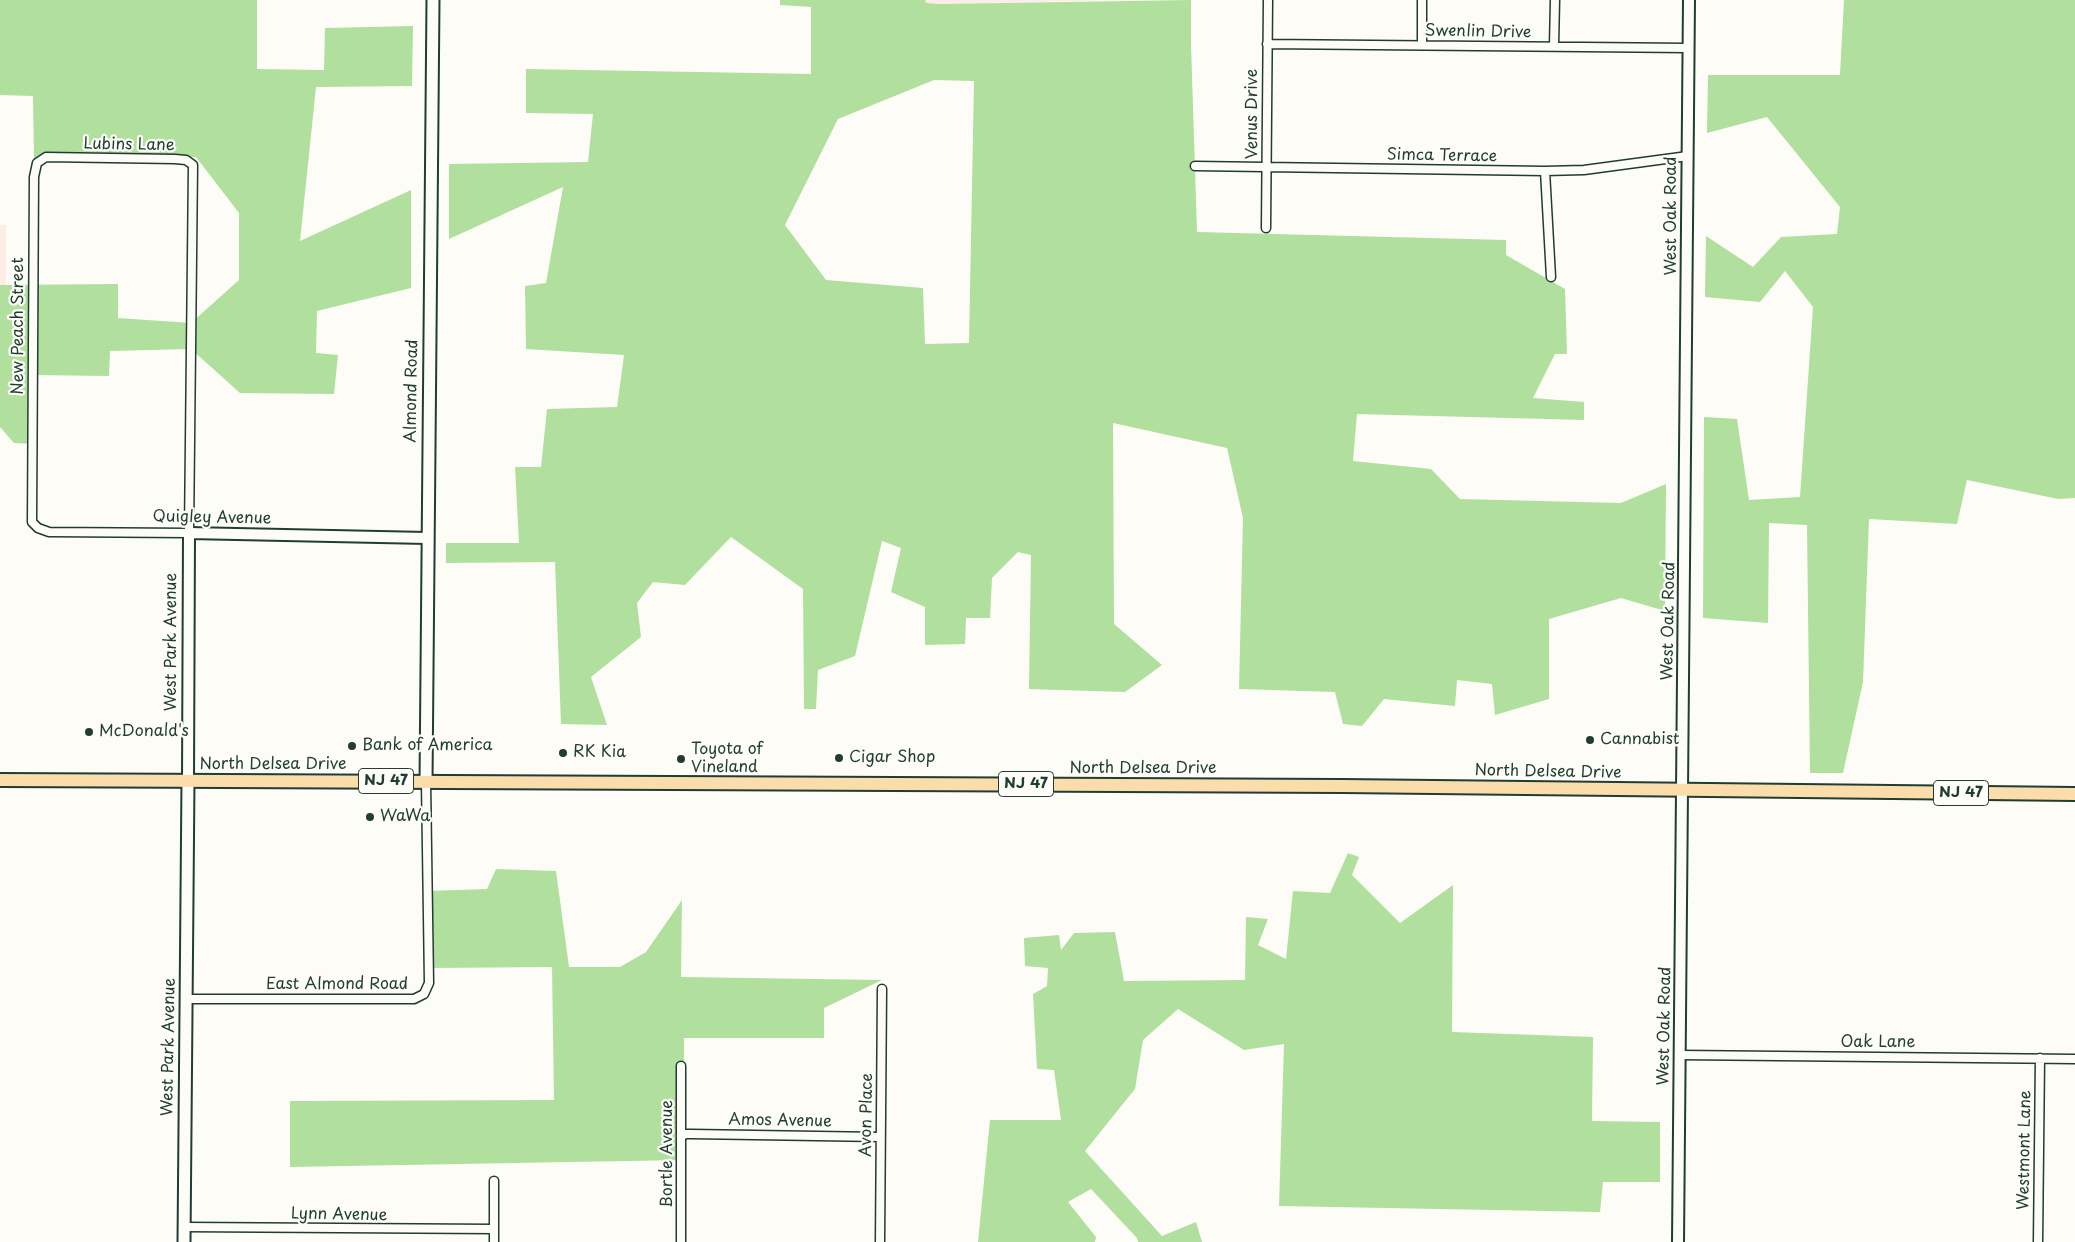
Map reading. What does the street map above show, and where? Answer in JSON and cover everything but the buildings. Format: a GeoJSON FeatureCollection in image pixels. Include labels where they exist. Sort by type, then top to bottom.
{"type":"FeatureCollection","features":[{"type":"Feature","properties":{"kind":"main road","name":"Almond Road"},"geometry":{"type":"LineString","coordinates":[[426,782],[433,0]]}},
{"type":"Feature","properties":{"kind":"main road","name":"North Delsea Drive"},"geometry":{"type":"LineString","coordinates":[[0,780],[1342,786],[2075,794]]}},
{"type":"Feature","properties":{"kind":"main road","name":"West Park Avenue"},"geometry":{"type":"LineString","coordinates":[[184,1242],[188,780]]}},
{"type":"Feature","properties":{"kind":"street","name":"Venus Drive"},"geometry":{"type":"LineString","coordinates":[[1266,228],[1268,0]]}},
{"type":"Feature","properties":{"kind":"street"},"geometry":{"type":"LineString","coordinates":[[1422,0],[1422,45]]}},
{"type":"Feature","properties":{"kind":"street"},"geometry":{"type":"LineString","coordinates":[[1554,46],[1555,0]]}},
{"type":"Feature","properties":{"kind":"street","name":"West Oak Road"},"geometry":{"type":"LineString","coordinates":[[1678,1242],[1689,0]]}},
{"type":"Feature","properties":{"kind":"street","name":"Swenlin Drive"},"geometry":{"type":"LineString","coordinates":[[1267,44],[1688,48]]}},
{"type":"Feature","properties":{"kind":"street","name":"Simca Terrace"},"geometry":{"type":"LineString","coordinates":[[1195,166],[1545,171],[1584,170],[1688,156]]}},
{"type":"Feature","properties":{"kind":"street","name":"Lubins Lane"},"geometry":{"type":"LineString","coordinates":[[37,163],[46,157],[186,160],[193,165],[192,192]]}},
{"type":"Feature","properties":{"kind":"street","name":"New Peach Street"},"geometry":{"type":"LineString","coordinates":[[32,489],[34,177],[37,163]]}},
{"type":"Feature","properties":{"kind":"street"},"geometry":{"type":"LineString","coordinates":[[1545,171],[1551,277]]}},
{"type":"Feature","properties":{"kind":"street","name":"West Park Avenue"},"geometry":{"type":"LineString","coordinates":[[188,780],[192,192]]}},
{"type":"Feature","properties":{"kind":"street","name":"Quigley Avenue"},"geometry":{"type":"LineString","coordinates":[[32,489],[32,522],[43,531],[427,538]]}},
{"type":"Feature","properties":{"kind":"street","name":"East Almond Road"},"geometry":{"type":"LineString","coordinates":[[186,999],[414,999],[424,994],[429,983],[426,782]]}},
{"type":"Feature","properties":{"kind":"street","name":"Avon Place"},"geometry":{"type":"LineString","coordinates":[[880,1242],[882,989]]}},
{"type":"Feature","properties":{"kind":"street","name":"Oak Lane"},"geometry":{"type":"LineString","coordinates":[[1680,1055],[2075,1059]]}},
{"type":"Feature","properties":{"kind":"street","name":"Westmont Lane"},"geometry":{"type":"LineString","coordinates":[[2038,1242],[2040,1058]]}},
{"type":"Feature","properties":{"kind":"street","name":"Bortle Avenue"},"geometry":{"type":"LineString","coordinates":[[681,1066],[681,1242]]}},
{"type":"Feature","properties":{"kind":"street","name":"Amos Avenue"},"geometry":{"type":"LineString","coordinates":[[681,1137],[685,1134],[880,1137]]}},
{"type":"Feature","properties":{"kind":"street"},"geometry":{"type":"LineString","coordinates":[[494,1181],[494,1242]]}},
{"type":"Feature","properties":{"kind":"street","name":"Lynn Avenue"},"geometry":{"type":"LineString","coordinates":[[184,1226],[494,1229]]}},
{"type":"Feature","properties":{"kind":"shaded area"},"geometry":{"type":"Polygon","coordinates":[[[925,0],[1123,0],[939,4],[925,3],[925,0]]]}},
{"type":"Feature","properties":{"kind":"shaded area"},"geometry":{"type":"Polygon","coordinates":[[[0,225],[6,225],[6,285],[0,285],[0,225]]]}},
{"type":"Feature","properties":{"kind":"green space"},"geometry":{"type":"Polygon","coordinates":[[[0,0],[257,0],[257,69],[324,70],[325,28],[413,26],[412,86],[316,87],[300,241],[411,190],[411,288],[317,311],[316,353],[338,355],[334,394],[240,393],[191,349],[110,351],[109,376],[34,375],[33,444],[14,443],[0,427],[0,285],[118,284],[118,318],[191,323],[239,280],[239,213],[196,157],[34,159],[33,96],[0,95],[0,0]]]}},
{"type":"Feature","properties":{"kind":"green space"},"geometry":{"type":"Polygon","coordinates":[[[780,0],[925,0],[926,3],[939,4],[1191,0],[1197,232],[1506,240],[1506,255],[1565,289],[1567,354],[1555,354],[1533,398],[1584,402],[1584,420],[1357,414],[1353,461],[1431,469],[1460,499],[1621,503],[1666,484],[1665,611],[1621,598],[1549,619],[1549,699],[1495,715],[1492,684],[1457,680],[1455,706],[1384,699],[1362,726],[1343,724],[1335,692],[1239,689],[1243,518],[1227,448],[1113,423],[1114,624],[1162,665],[1125,692],[1029,689],[1031,555],[1018,552],[992,578],[990,618],[966,618],[965,644],[925,645],[925,607],[891,592],[901,548],[882,541],[855,656],[818,670],[816,709],[804,709],[803,589],[731,537],[685,585],[653,582],[637,603],[641,637],[591,677],[607,725],[561,724],[555,562],[446,563],[446,543],[519,543],[515,467],[541,467],[547,409],[617,407],[624,355],[526,349],[525,286],[546,283],[563,187],[449,239],[449,164],[588,162],[593,114],[526,113],[526,69],[811,74],[811,7],[780,5],[780,0]],[[934,80],[838,119],[785,225],[826,280],[923,288],[925,344],[969,343],[974,81],[934,80]]]}},
{"type":"Feature","properties":{"kind":"green space"},"geometry":{"type":"Polygon","coordinates":[[[1844,0],[2075,0],[2075,498],[2058,499],[1967,480],[1957,524],[1869,519],[1863,682],[1843,773],[1810,773],[1807,525],[1769,523],[1768,623],[1703,618],[1704,417],[1737,419],[1749,500],[1800,497],[1813,307],[1785,271],[1760,302],[1705,297],[1706,236],[1753,267],[1781,237],[1837,234],[1840,207],[1767,117],[1707,133],[1708,75],[1840,75],[1844,0]]]}},
{"type":"Feature","properties":{"kind":"green space"},"geometry":{"type":"Polygon","coordinates":[[[1348,853],[1359,857],[1352,875],[1400,923],[1453,885],[1452,1032],[1593,1037],[1592,1121],[1660,1122],[1660,1182],[1603,1182],[1600,1212],[1279,1206],[1284,1044],[1244,1050],[1178,1009],[1143,1040],[1135,1089],[1085,1151],[1162,1236],[1196,1222],[1202,1242],[1138,1242],[1137,1238],[1091,1189],[1068,1202],[1096,1237],[1095,1242],[978,1242],[990,1120],[1061,1120],[1054,1070],[1037,1069],[1033,994],[1047,986],[1048,968],[1025,966],[1024,938],[1059,935],[1061,950],[1074,933],[1115,932],[1124,981],[1245,980],[1246,917],[1268,919],[1258,945],[1286,959],[1293,891],[1330,893],[1348,853]]]}},
{"type":"Feature","properties":{"kind":"green space"},"geometry":{"type":"Polygon","coordinates":[[[496,869],[556,871],[569,967],[620,967],[646,952],[682,900],[681,977],[882,980],[824,1008],[824,1038],[684,1038],[684,1160],[290,1167],[290,1101],[554,1100],[552,967],[427,968],[427,891],[487,889],[496,869]]]}},
{"type":"Feature","properties":{"kind":"place","name":"McDonald's"},"geometry":{"type":"Point","coordinates":[89,732]}},
{"type":"Feature","properties":{"kind":"place","name":"Cannabist"},"geometry":{"type":"Point","coordinates":[1590,740]}},
{"type":"Feature","properties":{"kind":"place","name":"Bank of America"},"geometry":{"type":"Point","coordinates":[352,746]}},
{"type":"Feature","properties":{"kind":"place","name":"RK Kia"},"geometry":{"type":"Point","coordinates":[563,753]}},
{"type":"Feature","properties":{"kind":"place","name":"Cigar Shop"},"geometry":{"type":"Point","coordinates":[839,758]}},
{"type":"Feature","properties":{"kind":"place","name":"Toyota of Vineland"},"geometry":{"type":"Point","coordinates":[681,759]}},
{"type":"Feature","properties":{"kind":"place","name":"WaWa"},"geometry":{"type":"Point","coordinates":[370,817]}}]}
